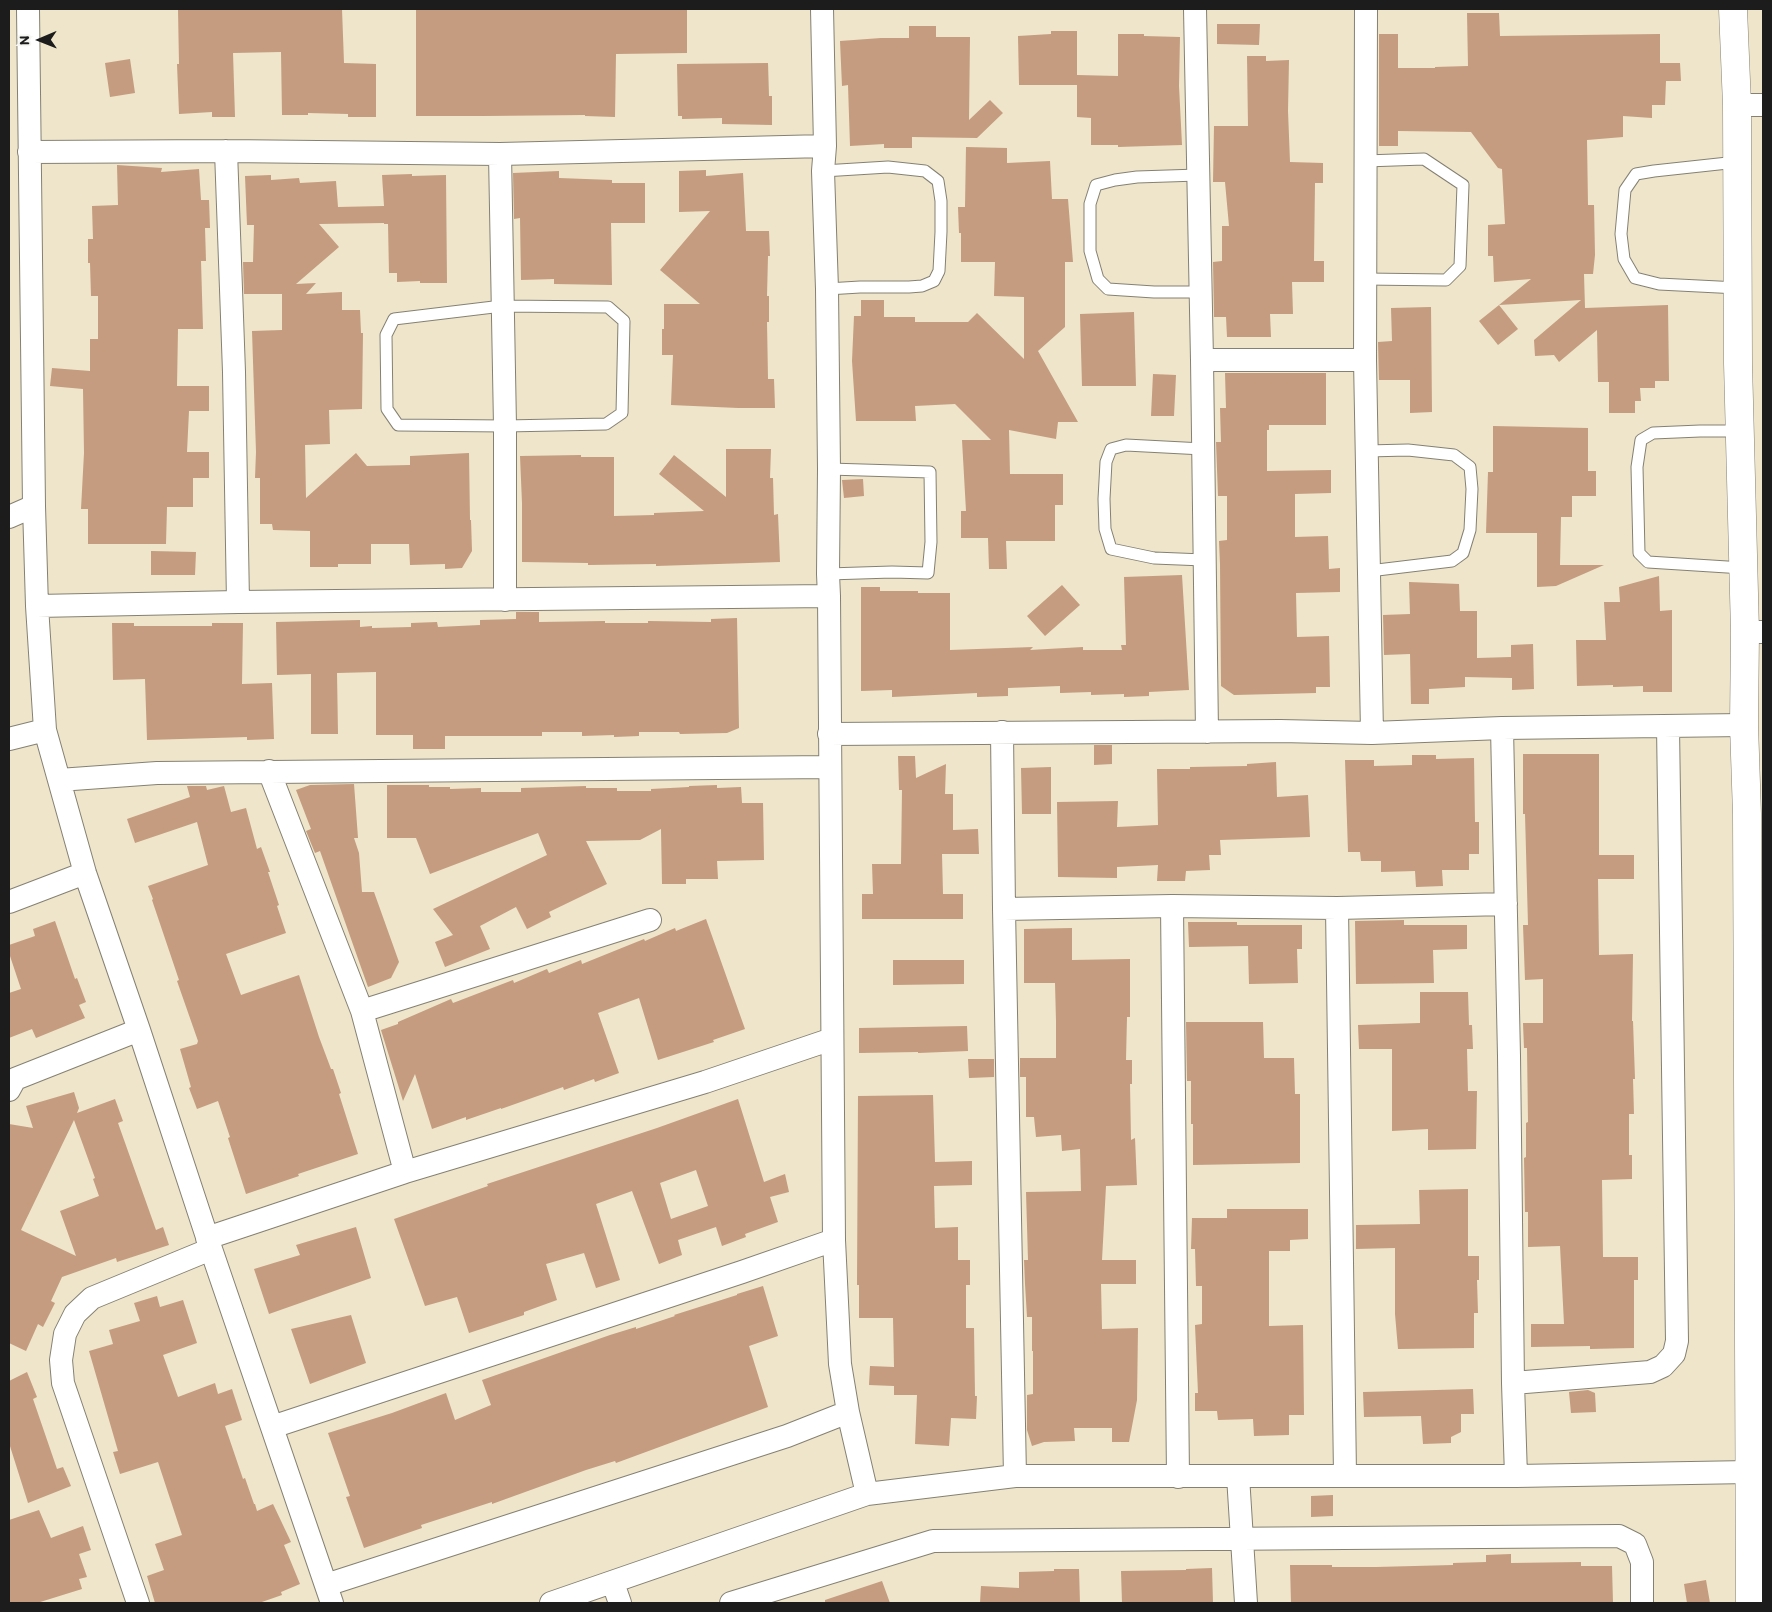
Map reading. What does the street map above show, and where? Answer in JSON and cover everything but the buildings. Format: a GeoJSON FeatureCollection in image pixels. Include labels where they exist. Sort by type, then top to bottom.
{"type":"FeatureCollection","features":[{"type":"Feature","properties":{"kind":"street"},"geometry":{"type":"LineString","coordinates":[[28,9],[34,506],[37,606],[45,730],[85,874],[329,1594],[778,1439],[848,1412]]}},
{"type":"Feature","properties":{"kind":"street"},"geometry":{"type":"LineString","coordinates":[[822,9],[829,469],[828,585],[834,1240],[840,1364],[848,1412],[867,1494]]}},
{"type":"Feature","properties":{"kind":"street"},"geometry":{"type":"LineString","coordinates":[[1195,9],[1207,732]]}},
{"type":"Feature","properties":{"kind":"street"},"geometry":{"type":"LineString","coordinates":[[1366,9],[1365,360],[1372,733]]}},
{"type":"Feature","properties":{"kind":"street"},"geometry":{"type":"LineString","coordinates":[[1733,9],[1750,105],[1737,162],[1743,568],[1754,632],[1744,725],[1755,814],[1750,1603]]}},
{"type":"Feature","properties":{"kind":"street"},"geometry":{"type":"LineString","coordinates":[[29,152],[226,151],[500,154],[825,146]]}},
{"type":"Feature","properties":{"kind":"street"},"geometry":{"type":"LineString","coordinates":[[226,151],[234,372],[238,602]]}},
{"type":"Feature","properties":{"kind":"street"},"geometry":{"type":"LineString","coordinates":[[500,154],[505,600]]}},
{"type":"Feature","properties":{"kind":"street"},"geometry":{"type":"LineString","coordinates":[[1202,360],[1365,360]]}},
{"type":"Feature","properties":{"kind":"street"},"geometry":{"type":"LineString","coordinates":[[9,517],[34,506]]}},
{"type":"Feature","properties":{"kind":"street"},"geometry":{"type":"LineString","coordinates":[[37,606],[505,600],[828,585]]}},
{"type":"Feature","properties":{"kind":"street"},"geometry":{"type":"LineString","coordinates":[[829,734],[1280,731],[1372,733],[1502,728],[1744,725]]}},
{"type":"Feature","properties":{"kind":"street"},"geometry":{"type":"LineString","coordinates":[[1513,1383],[1650,1372],[1663,1366],[1674,1354],[1677,1341],[1668,727]]}},
{"type":"Feature","properties":{"kind":"street"},"geometry":{"type":"LineString","coordinates":[[1502,728],[1516,1476]]}},
{"type":"Feature","properties":{"kind":"street"},"geometry":{"type":"LineString","coordinates":[[9,740],[45,730]]}},
{"type":"Feature","properties":{"kind":"street"},"geometry":{"type":"LineString","coordinates":[[1002,732],[1015,1476]]}},
{"type":"Feature","properties":{"kind":"street"},"geometry":{"type":"LineString","coordinates":[[60,780],[157,773],[268,771],[830,767]]}},
{"type":"Feature","properties":{"kind":"street"},"geometry":{"type":"LineString","coordinates":[[268,771],[362,1011],[405,1172]]}},
{"type":"Feature","properties":{"kind":"street"},"geometry":{"type":"LineString","coordinates":[[9,902],[85,874]]}},
{"type":"Feature","properties":{"kind":"street"},"geometry":{"type":"LineString","coordinates":[[1004,909],[1172,906],[1337,908],[1506,904]]}},
{"type":"Feature","properties":{"kind":"street"},"geometry":{"type":"LineString","coordinates":[[1172,906],[1178,1477]]}},
{"type":"Feature","properties":{"kind":"street"},"geometry":{"type":"LineString","coordinates":[[1337,908],[1345,1476]]}},
{"type":"Feature","properties":{"kind":"street"},"geometry":{"type":"LineString","coordinates":[[362,1011],[650,920]]}},
{"type":"Feature","properties":{"kind":"street"},"geometry":{"type":"LineString","coordinates":[[9,1090],[14,1079],[139,1030]]}},
{"type":"Feature","properties":{"kind":"street"},"geometry":{"type":"LineString","coordinates":[[138,1603],[63,1383],[61,1360],[66,1334],[75,1314],[92,1298],[209,1244],[405,1172],[705,1082],[832,1039]]}},
{"type":"Feature","properties":{"kind":"street"},"geometry":{"type":"LineString","coordinates":[[272,1428],[834,1240]]}},
{"type":"Feature","properties":{"kind":"street"},"geometry":{"type":"LineString","coordinates":[[551,1603],[616,1593],[867,1494],[1015,1476],[1516,1476],[1750,1472]]}},
{"type":"Feature","properties":{"kind":"street"},"geometry":{"type":"LineString","coordinates":[[1238,1476],[1246,1603]]}},
{"type":"Feature","properties":{"kind":"street"},"geometry":{"type":"LineString","coordinates":[[731,1603],[933,1540],[1619,1536],[1635,1544],[1642,1562],[1642,1603]]}},
{"type":"Feature","properties":{"kind":"lane"},"geometry":{"type":"LineString","coordinates":[[1365,161],[1424,159],[1463,185],[1460,266],[1446,280],[1365,279]]}},
{"type":"Feature","properties":{"kind":"lane"},"geometry":{"type":"LineString","coordinates":[[1737,162],[1654,170],[1636,174],[1625,190],[1621,234],[1624,259],[1635,278],[1659,284],[1738,288]]}},
{"type":"Feature","properties":{"kind":"lane"},"geometry":{"type":"LineString","coordinates":[[823,171],[888,167],[925,171],[938,180],[941,201],[939,271],[934,281],[922,286],[909,287],[827,289]]}},
{"type":"Feature","properties":{"kind":"lane"},"geometry":{"type":"LineString","coordinates":[[1198,175],[1137,177],[1096,185],[1090,204],[1090,251],[1098,279],[1108,289],[1154,292],[1201,292]]}},
{"type":"Feature","properties":{"kind":"lane"},"geometry":{"type":"LineString","coordinates":[[502,306],[608,307],[624,321],[622,413],[606,424],[504,426],[398,425],[387,409],[386,335],[394,318],[502,306]]}},
{"type":"Feature","properties":{"kind":"lane"},"geometry":{"type":"LineString","coordinates":[[1740,431],[1700,430],[1654,434],[1641,440],[1638,467],[1639,553],[1648,562],[1743,568]]}},
{"type":"Feature","properties":{"kind":"lane"},"geometry":{"type":"LineString","coordinates":[[1203,449],[1126,445],[1111,449],[1106,462],[1104,499],[1105,529],[1111,549],[1154,558],[1204,560]]}},
{"type":"Feature","properties":{"kind":"lane"},"geometry":{"type":"LineString","coordinates":[[1367,451],[1408,450],[1454,455],[1470,467],[1472,489],[1470,530],[1463,553],[1452,560],[1369,571]]}},
{"type":"Feature","properties":{"kind":"lane"},"geometry":{"type":"LineString","coordinates":[[828,585],[892,572],[928,573],[931,542],[930,472],[829,469]]}}]}
